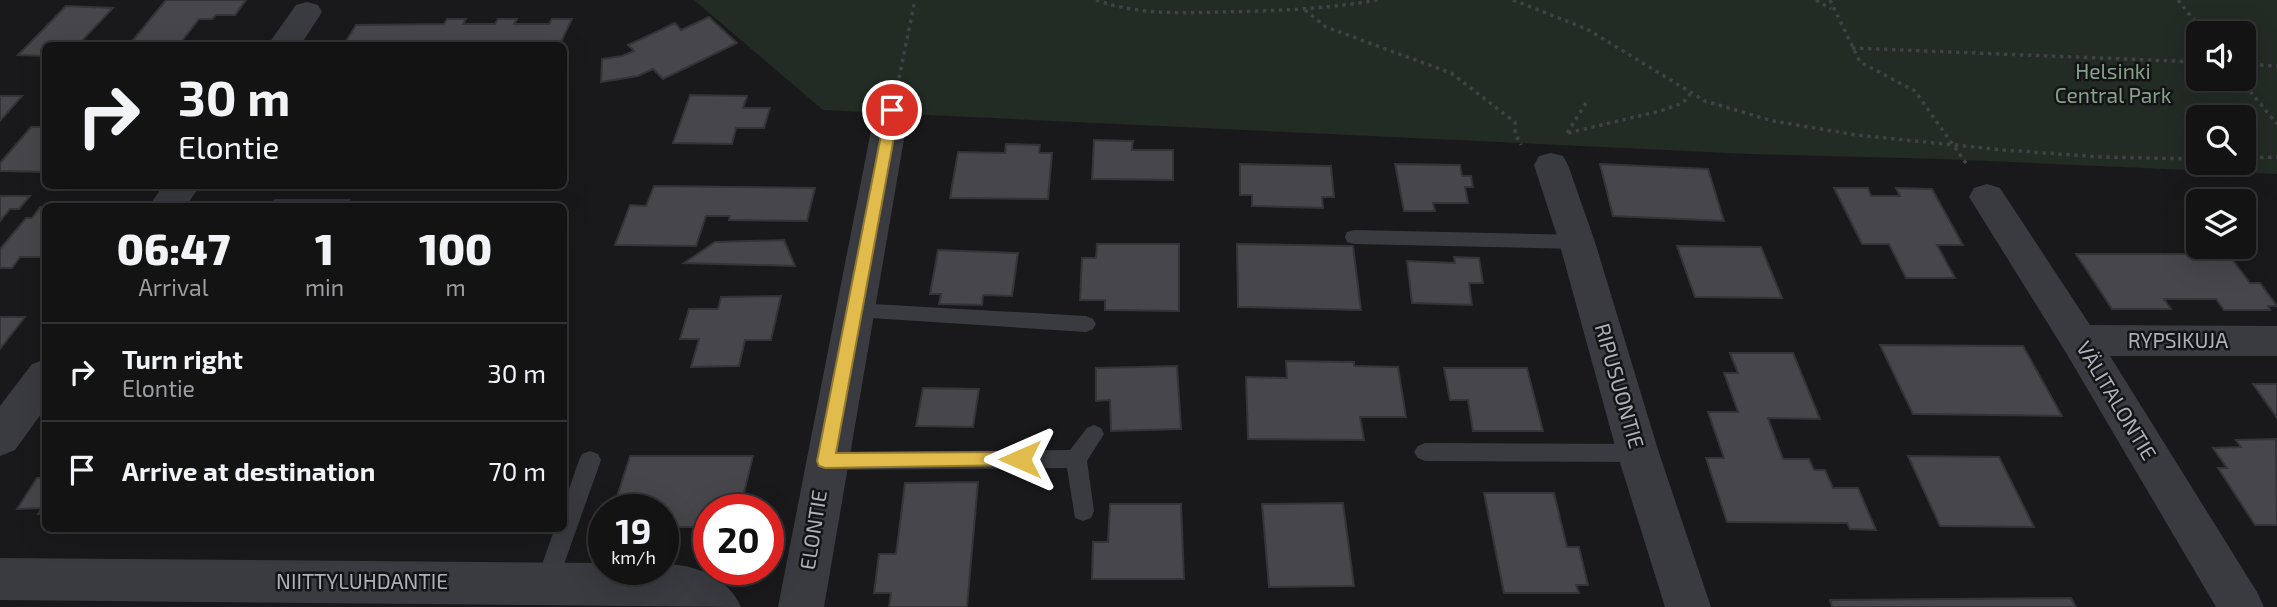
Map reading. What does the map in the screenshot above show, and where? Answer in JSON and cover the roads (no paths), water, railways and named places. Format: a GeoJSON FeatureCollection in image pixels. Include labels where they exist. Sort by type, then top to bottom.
{"type":"FeatureCollection","features":[{"type":"Feature","properties":{"kind":"street"},"geometry":{"type":"LineString","coordinates":[[286,42],[307,12]]}},
{"type":"Feature","properties":{"kind":"street","name":"ELONTIE"},"geometry":{"type":"LineString","coordinates":[[801,607],[825,461],[892,110]]}},
{"type":"Feature","properties":{"kind":"street","name":"RIPUSUONTIE"},"geometry":{"type":"LineString","coordinates":[[1559,149],[1577,243],[1638,453],[1688,607]]}},
{"type":"Feature","properties":{"kind":"street","name":"VÄLITALONTIE"},"geometry":{"type":"LineString","coordinates":[[1987,197],[2079,340],[2241,607]]}},
{"type":"Feature","properties":{"kind":"street","name":"RYPSIKUJA"},"geometry":{"type":"LineString","coordinates":[[2079,340],[2277,341]]}},
{"type":"Feature","properties":{"kind":"street"},"geometry":{"type":"LineString","coordinates":[[0,438],[42,380]]}},
{"type":"Feature","properties":{"kind":"street","name":"NIITTYLUHDANTIE"},"geometry":{"type":"LineString","coordinates":[[0,579],[685,585],[718,607]]}},
{"type":"Feature","properties":{"kind":"lane"},"geometry":{"type":"LineString","coordinates":[[1354,237],[1577,243]]}},
{"type":"Feature","properties":{"kind":"lane"},"geometry":{"type":"LineString","coordinates":[[855,310],[1086,324]]}},
{"type":"Feature","properties":{"kind":"lane"},"geometry":{"type":"LineString","coordinates":[[1083,511],[1076,459],[1094,433]]}},
{"type":"Feature","properties":{"kind":"lane"},"geometry":{"type":"LineString","coordinates":[[1425,452],[1638,453]]}},
{"type":"Feature","properties":{"kind":"lane"},"geometry":{"type":"LineString","coordinates":[[825,461],[1076,459]]}},
{"type":"Feature","properties":{"kind":"lane"},"geometry":{"type":"LineString","coordinates":[[567,523],[590,460]]}},
{"type":"Feature","properties":{"kind":"lane"},"geometry":{"type":"LineString","coordinates":[[545,584],[564,532]]}},
{"type":"Feature","properties":{"kind":"park label","name":"Helsinki Central Park"},"geometry":{"type":"Point","coordinates":[2113,84]}}]}
